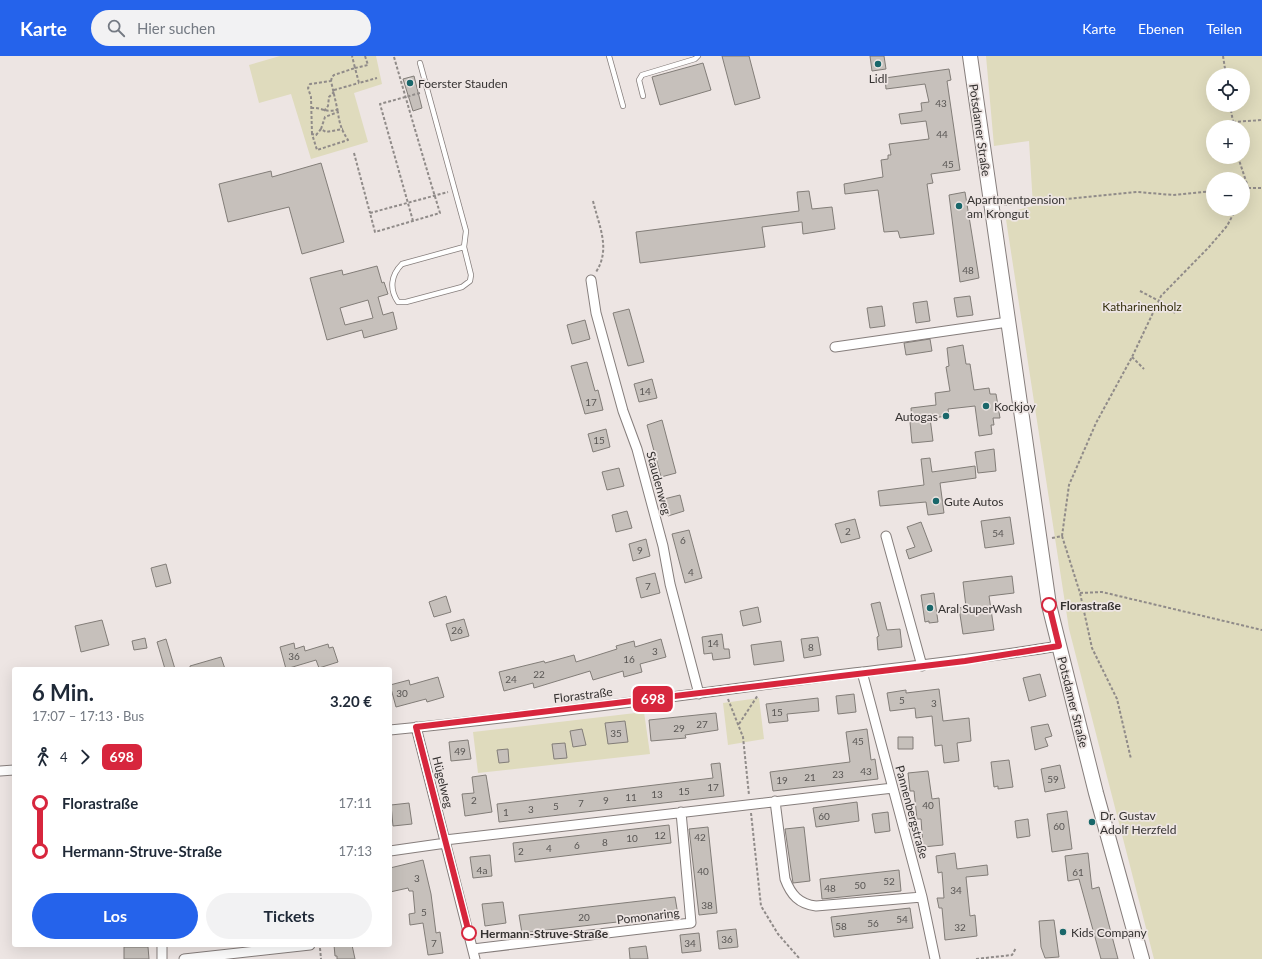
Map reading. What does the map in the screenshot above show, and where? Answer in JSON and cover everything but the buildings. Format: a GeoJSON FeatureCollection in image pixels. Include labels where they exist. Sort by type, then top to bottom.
{"type":"FeatureCollection","features":[{"type":"Feature","properties":{"kind":"main road","name":"Potsdamer Straße"},"geometry":{"type":"LineString","coordinates":[[970,56],[1049,605],[1096,793],[1142,959]]}},
{"type":"Feature","properties":{"kind":"street","name":"Staudenweg"},"geometry":{"type":"LineString","coordinates":[[591,280],[596,312],[623,411],[637,449],[665,552],[670,584],[699,694]]}},
{"type":"Feature","properties":{"kind":"street"},"geometry":{"type":"LineString","coordinates":[[835,347],[1008,322]]}},
{"type":"Feature","properties":{"kind":"street"},"geometry":{"type":"LineString","coordinates":[[886,536],[922,666]]}},
{"type":"Feature","properties":{"kind":"street","name":"Florastraße"},"geometry":{"type":"LineString","coordinates":[[392,730],[699,694],[862,672],[922,666],[1059,646]]}},
{"type":"Feature","properties":{"kind":"street","name":"Pannenbergstraße"},"geometry":{"type":"LineString","coordinates":[[862,672],[922,897],[935,959]]}},
{"type":"Feature","properties":{"kind":"street","name":"Hügelweg"},"geometry":{"type":"LineString","coordinates":[[416,727],[475,959]]}},
{"type":"Feature","properties":{"kind":"street"},"geometry":{"type":"LineString","coordinates":[[0,771],[12,770]]}},
{"type":"Feature","properties":{"kind":"street"},"geometry":{"type":"LineString","coordinates":[[392,851],[446,842],[681,812],[893,788]]}},
{"type":"Feature","properties":{"kind":"street"},"geometry":{"type":"LineString","coordinates":[[775,801],[785,879],[789,891],[796,899],[805,905],[816,906],[922,897]]}},
{"type":"Feature","properties":{"kind":"street","name":"Pomonaring"},"geometry":{"type":"LineString","coordinates":[[473,949],[692,923],[681,812]]}},
{"type":"Feature","properties":{"kind":"street"},"geometry":{"type":"LineString","coordinates":[[162,947],[162,959]]}},
{"type":"Feature","properties":{"kind":"street"},"geometry":{"type":"LineString","coordinates":[[184,959],[292,947]]}},
{"type":"Feature","properties":{"kind":"lane"},"geometry":{"type":"LineString","coordinates":[[609,56],[623,106]]}},
{"type":"Feature","properties":{"kind":"lane"},"geometry":{"type":"LineString","coordinates":[[643,96],[639,80],[642,75],[695,59],[698,56]]}},
{"type":"Feature","properties":{"kind":"lane"},"geometry":{"type":"LineString","coordinates":[[420,63],[466,231],[464,246],[471,275],[470,281],[462,287],[406,302],[398,302],[394,297],[392,278],[394,272],[402,264],[464,246]]}},
{"type":"Feature","properties":{"kind":"path"},"geometry":{"type":"LineString","coordinates":[[352,56],[359,83]]}},
{"type":"Feature","properties":{"kind":"path"},"geometry":{"type":"LineString","coordinates":[[331,81],[310,84],[309,92],[312,108],[312,134],[317,150],[348,140],[340,125],[338,109],[331,81],[334,75],[368,65],[365,56]]}},
{"type":"Feature","properties":{"kind":"path"},"geometry":{"type":"LineString","coordinates":[[1223,56],[1225,68]]}},
{"type":"Feature","properties":{"kind":"path"},"geometry":{"type":"LineString","coordinates":[[354,153],[375,232],[440,213],[394,57]]}},
{"type":"Feature","properties":{"kind":"path"},"geometry":{"type":"LineString","coordinates":[[324,112],[328,106],[329,97],[334,91],[377,78]]}},
{"type":"Feature","properties":{"kind":"path"},"geometry":{"type":"LineString","coordinates":[[413,221],[380,104],[420,93]]}},
{"type":"Feature","properties":{"kind":"path"},"geometry":{"type":"LineString","coordinates":[[312,108],[317,108],[324,112],[338,109]]}},
{"type":"Feature","properties":{"kind":"path"},"geometry":{"type":"LineString","coordinates":[[312,134],[316,135],[321,129],[325,117],[338,112]]}},
{"type":"Feature","properties":{"kind":"path"},"geometry":{"type":"LineString","coordinates":[[1250,121],[1262,120]]}},
{"type":"Feature","properties":{"kind":"path"},"geometry":{"type":"LineString","coordinates":[[321,129],[326,132],[343,129]]}},
{"type":"Feature","properties":{"kind":"path"},"geometry":{"type":"LineString","coordinates":[[1250,188],[1262,188]]}},
{"type":"Feature","properties":{"kind":"path"},"geometry":{"type":"LineString","coordinates":[[370,212],[448,192]]}},
{"type":"Feature","properties":{"kind":"path"},"geometry":{"type":"LineString","coordinates":[[991,206],[1137,192],[1173,195],[1206,192]]}},
{"type":"Feature","properties":{"kind":"path"},"geometry":{"type":"LineString","coordinates":[[591,280],[600,266],[605,250],[593,201]]}},
{"type":"Feature","properties":{"kind":"path"},"geometry":{"type":"LineString","coordinates":[[1131,758],[1117,699],[1092,648],[1080,593],[1062,536],[1069,485],[1096,423],[1132,357],[1161,296],[1209,247],[1227,226],[1232,216]]}},
{"type":"Feature","properties":{"kind":"path"},"geometry":{"type":"LineString","coordinates":[[1140,291],[1159,301],[1175,313]]}},
{"type":"Feature","properties":{"kind":"path"},"geometry":{"type":"LineString","coordinates":[[1132,357],[1144,369]]}},
{"type":"Feature","properties":{"kind":"path"},"geometry":{"type":"LineString","coordinates":[[1039,541],[1062,536]]}},
{"type":"Feature","properties":{"kind":"path"},"geometry":{"type":"LineString","coordinates":[[1080,593],[1102,592],[1262,630]]}},
{"type":"Feature","properties":{"kind":"path"},"geometry":{"type":"LineString","coordinates":[[724,690],[743,737],[761,906],[778,934],[800,959]]}},
{"type":"Feature","properties":{"kind":"path"},"geometry":{"type":"LineString","coordinates":[[739,724],[754,703]]}},
{"type":"Feature","properties":{"kind":"path"},"geometry":{"type":"LineString","coordinates":[[320,947],[321,959]]}},
{"type":"Feature","properties":{"kind":"path"},"geometry":{"type":"LineString","coordinates":[[976,959],[1012,955],[1016,948]]}},
{"type":"Feature","properties":{"kind":"green space"},"geometry":{"type":"Polygon","coordinates":[[[280,56],[376,56],[382,84],[354,93],[368,142],[311,159],[291,94],[259,103],[249,65],[280,56]]]}},
{"type":"Feature","properties":{"kind":"green space","name":"Katharinenholz"},"geometry":{"type":"Polygon","coordinates":[[[986,56],[1262,56],[1262,959],[1154,959],[1069,629],[1005,213],[1033,206],[1029,141],[994,146],[986,56]]]}},
{"type":"Feature","properties":{"kind":"green space"},"geometry":{"type":"Polygon","coordinates":[[[759,698],[764,739],[728,745],[723,703],[759,698]]]}},
{"type":"Feature","properties":{"kind":"green space"},"geometry":{"type":"Polygon","coordinates":[[[644,712],[650,754],[478,773],[473,732],[644,712]]]}},
{"type":"Feature","properties":{"kind":"bus line","name":"698"},"geometry":{"type":"LineString","coordinates":[[469,933],[416,727],[683,696],[862,672],[965,661],[1059,646],[1049,605]]}},
{"type":"Feature","properties":{"kind":"place","name":"Lidl"},"geometry":{"type":"Point","coordinates":[878,64]}},
{"type":"Feature","properties":{"kind":"place","name":"Foerster Stauden"},"geometry":{"type":"Point","coordinates":[410,83]}},
{"type":"Feature","properties":{"kind":"place","name":"Apartmentpension am Krongut"},"geometry":{"type":"Point","coordinates":[959,206]}},
{"type":"Feature","properties":{"kind":"place","name":"Kockjoy"},"geometry":{"type":"Point","coordinates":[986,406]}},
{"type":"Feature","properties":{"kind":"place","name":"Autogas"},"geometry":{"type":"Point","coordinates":[946,416]}},
{"type":"Feature","properties":{"kind":"place","name":"Gute Autos"},"geometry":{"type":"Point","coordinates":[936,501]}},
{"type":"Feature","properties":{"kind":"place","name":"Florastraße"},"geometry":{"type":"Point","coordinates":[1049,605]}},
{"type":"Feature","properties":{"kind":"place","name":"Aral SuperWash"},"geometry":{"type":"Point","coordinates":[930,608]}},
{"type":"Feature","properties":{"kind":"place","name":"Dr. Gustav Adolf Herzfeld"},"geometry":{"type":"Point","coordinates":[1092,822]}},
{"type":"Feature","properties":{"kind":"place","name":"Kids Company"},"geometry":{"type":"Point","coordinates":[1063,932]}},
{"type":"Feature","properties":{"kind":"place","name":"Hermann-Struve-Straße"},"geometry":{"type":"Point","coordinates":[469,933]}}]}
